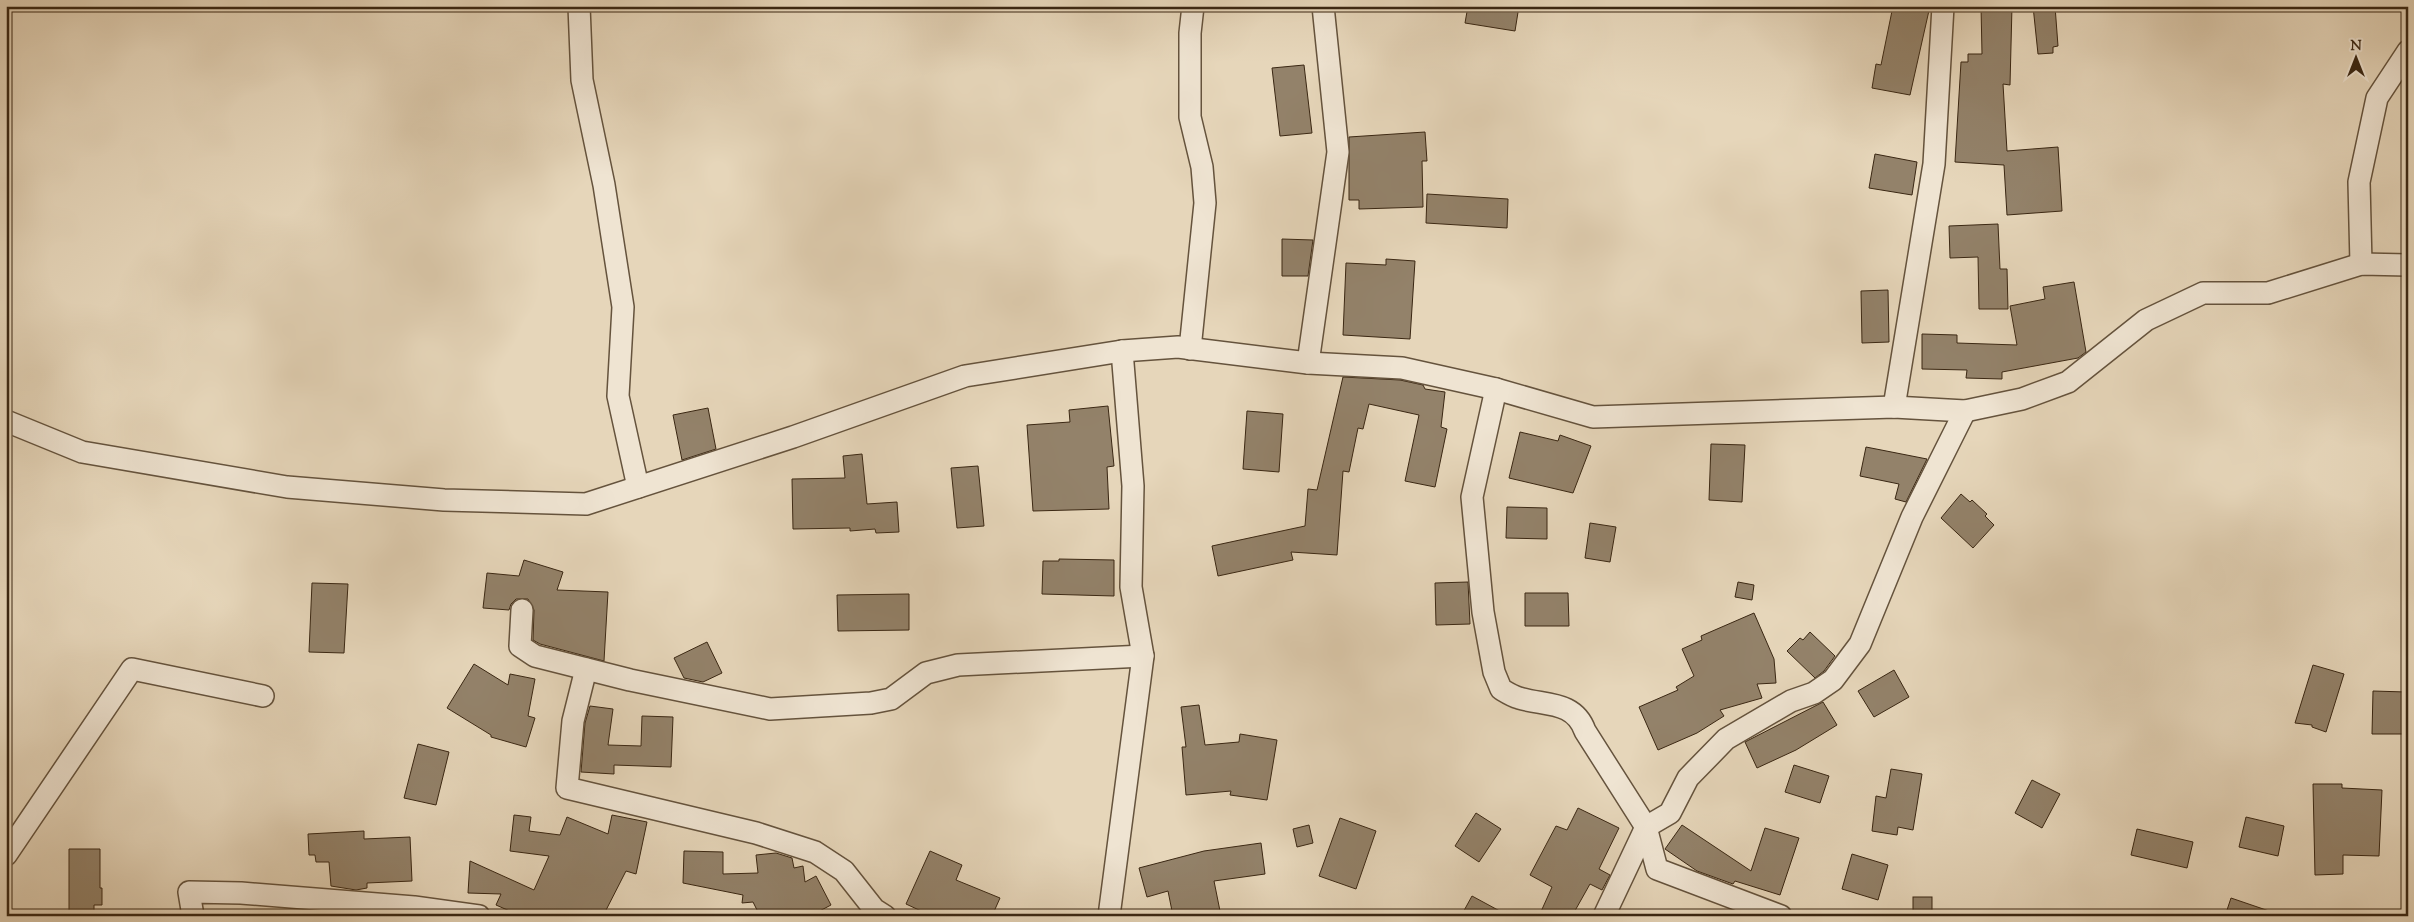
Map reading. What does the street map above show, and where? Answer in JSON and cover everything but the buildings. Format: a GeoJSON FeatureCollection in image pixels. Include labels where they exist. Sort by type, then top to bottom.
{"type":"FeatureCollection","features":[{"type":"Feature","properties":{"kind":"street"},"geometry":{"type":"LineString","coordinates":[[579,6],[582,80],[604,185],[623,306],[618,396],[638,487]]}},
{"type":"Feature","properties":{"kind":"street"},"geometry":{"type":"LineString","coordinates":[[1190,349],[1205,203],[1202,167],[1190,117],[1190,33],[1193,6]]}},
{"type":"Feature","properties":{"kind":"street"},"geometry":{"type":"LineString","coordinates":[[1308,363],[1338,152],[1323,6]]}},
{"type":"Feature","properties":{"kind":"street"},"geometry":{"type":"LineString","coordinates":[[1894,407],[1934,164],[1943,6]]}},
{"type":"Feature","properties":{"kind":"street"},"geometry":{"type":"LineString","coordinates":[[2361,264],[2359,182],[2377,98],[2408,51]]}},
{"type":"Feature","properties":{"kind":"street"},"geometry":{"type":"LineString","coordinates":[[6,421],[82,452],[287,487],[444,500],[586,504],[793,437],[965,376],[1122,351],[1178,347],[1308,363],[1402,368],[1496,389],[1593,417],[1894,407],[1965,410],[2022,399],[2068,382],[2146,320],[2203,293],[2268,293],[2361,264],[2408,265]]}},
{"type":"Feature","properties":{"kind":"street"},"geometry":{"type":"LineString","coordinates":[[1109,916],[1143,656],[1131,587],[1133,486],[1122,351]]}},
{"type":"Feature","properties":{"kind":"street"},"geometry":{"type":"LineString","coordinates":[[1496,389],[1472,497],[1482,612],[1494,672],[1501,689],[1519,698],[1557,706],[1572,712],[1581,720],[1585,731],[1646,827],[1657,869],[1781,916]]}},
{"type":"Feature","properties":{"kind":"street"},"geometry":{"type":"LineString","coordinates":[[1604,916],[1646,827],[1670,813],[1688,778],[1726,738],[1790,702],[1814,693],[1833,680],[1860,644],[1912,517],[1965,410]]}},
{"type":"Feature","properties":{"kind":"street"},"geometry":{"type":"LineString","coordinates":[[522,610],[520,646],[535,656],[770,709],[871,703],[891,699],[926,673],[958,665],[1143,656]]}},
{"type":"Feature","properties":{"kind":"street"},"geometry":{"type":"LineString","coordinates":[[6,855],[132,669],[263,696]]}},
{"type":"Feature","properties":{"kind":"street"},"geometry":{"type":"LineString","coordinates":[[586,669],[573,721],[567,788],[756,833],[815,852],[844,871],[874,909],[885,916]]}},
{"type":"Feature","properties":{"kind":"street"},"geometry":{"type":"LineString","coordinates":[[193,916],[189,892],[241,893],[414,907],[479,916]]}}]}
